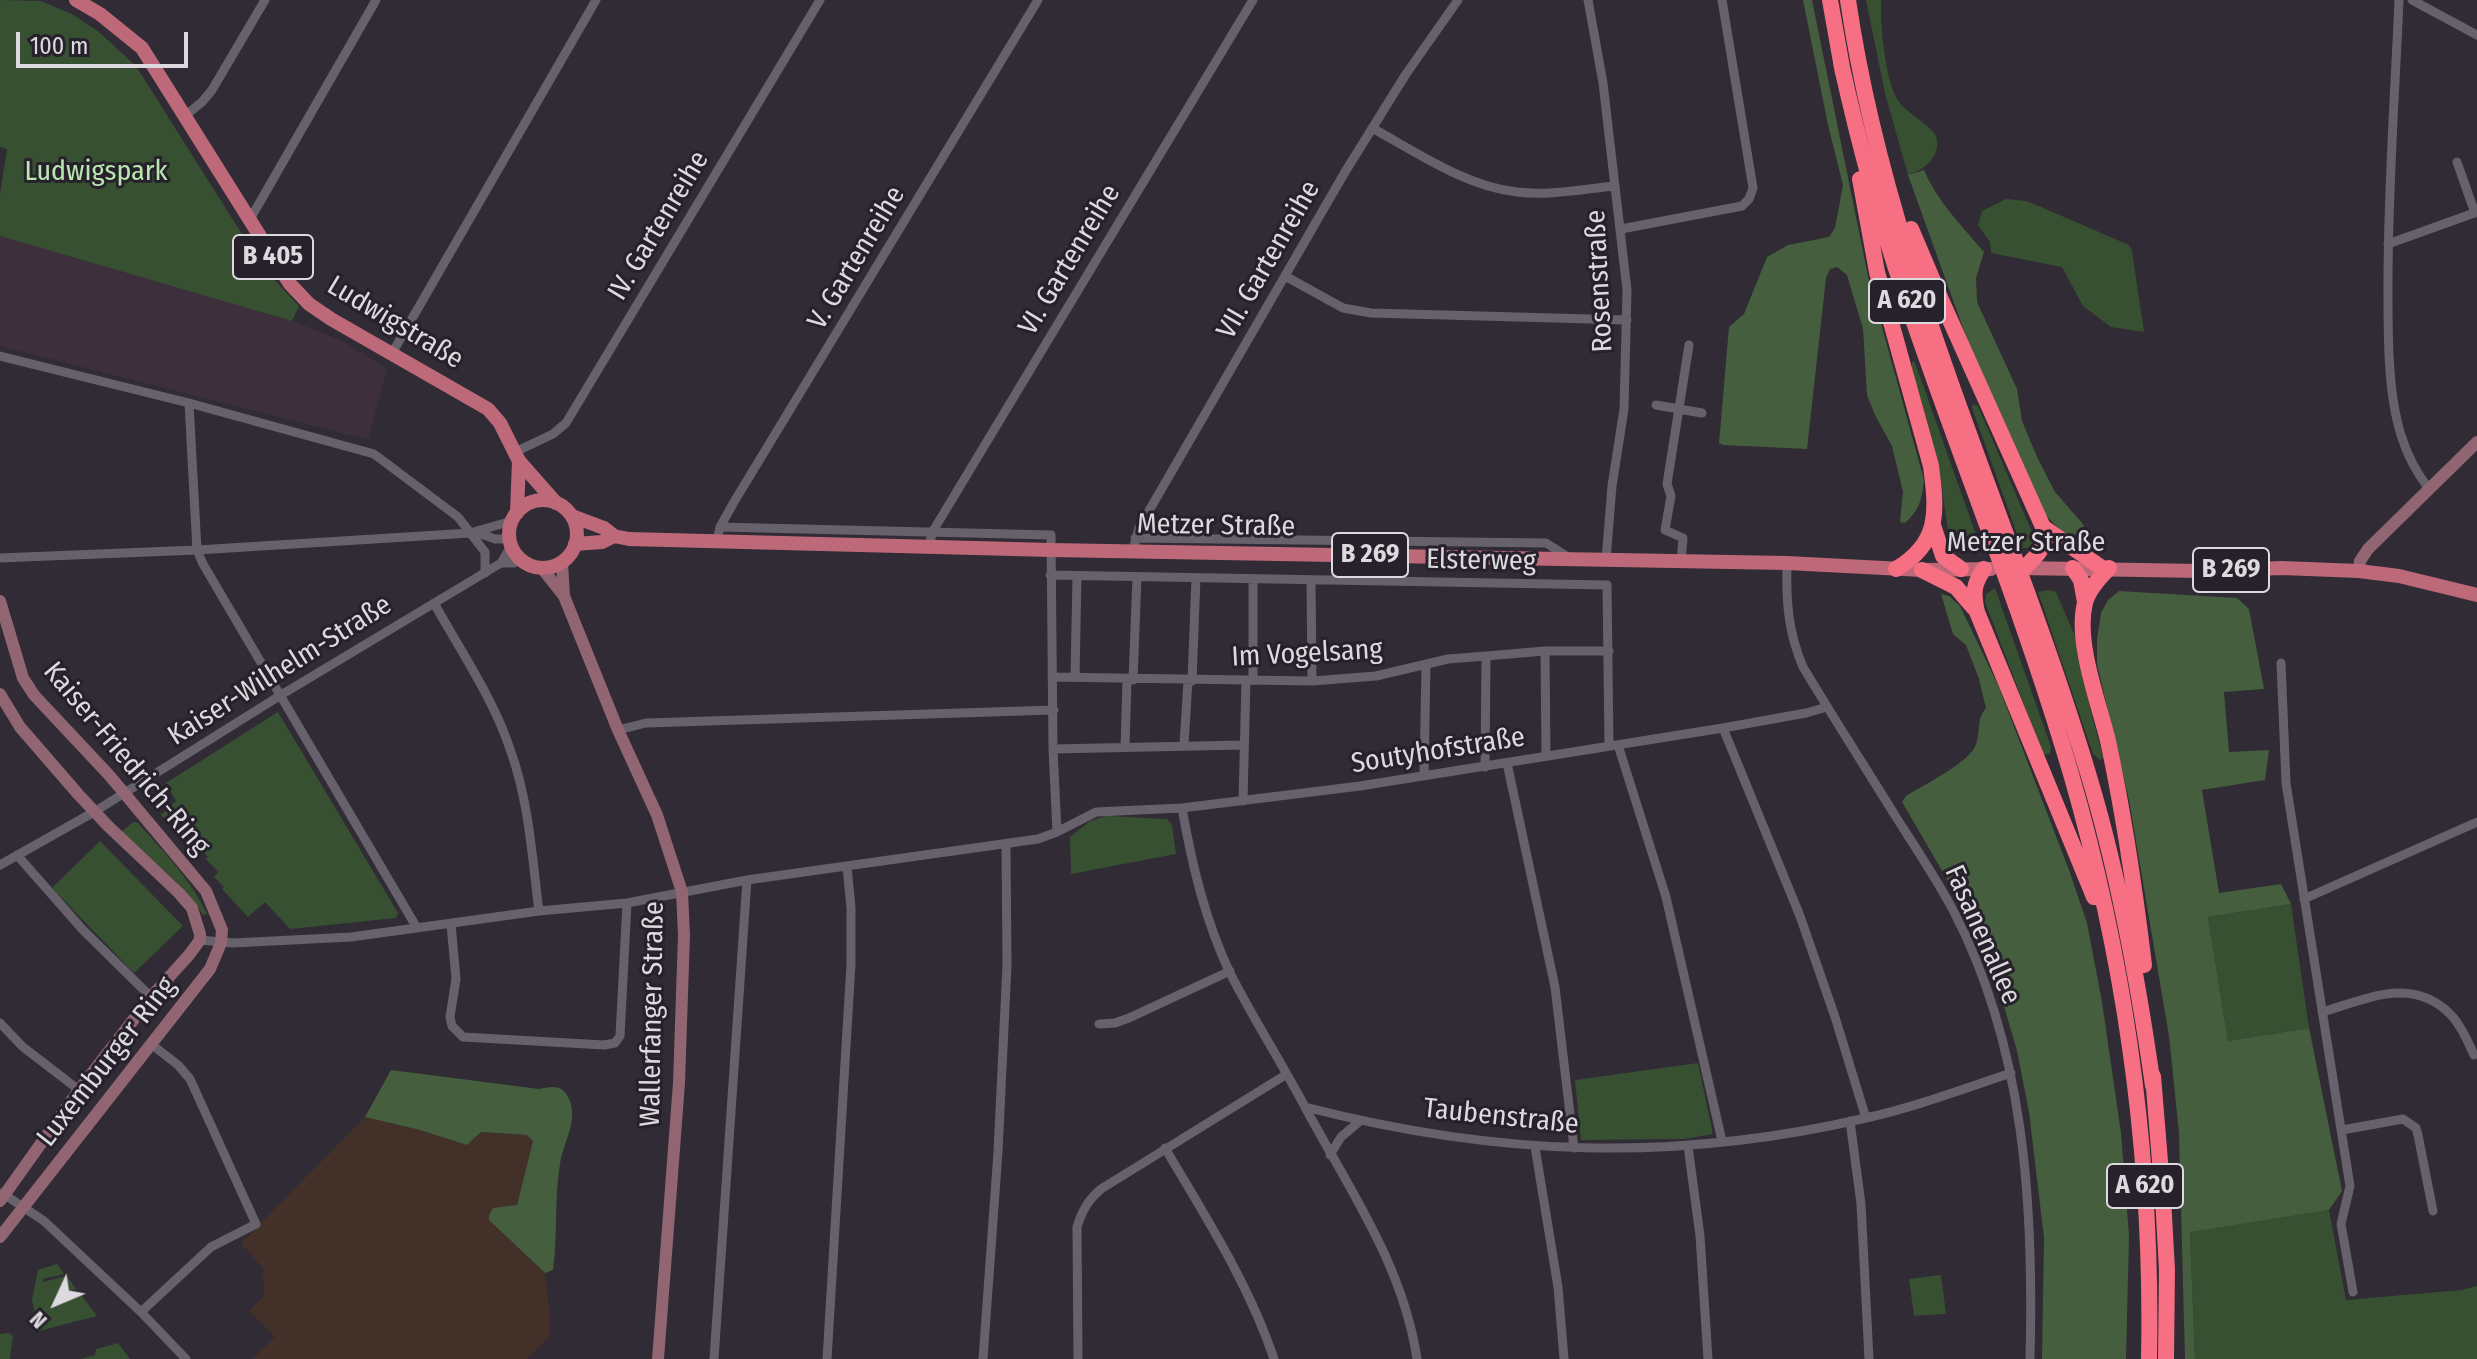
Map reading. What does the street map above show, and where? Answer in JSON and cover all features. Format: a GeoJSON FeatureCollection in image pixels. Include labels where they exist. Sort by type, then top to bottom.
{"type":"FeatureCollection","features":[{"type":"Feature","properties":{"kind":"highway","name":"A 620"},"geometry":{"type":"LineString","coordinates":[[1830,0],[1841,63],[1870,183],[1898,276],[2084,762],[2109,851],[2139,987],[2153,1086],[2165,1227],[2166,1359]]}},
{"type":"Feature","properties":{"kind":"highway","name":"A 620"},"geometry":{"type":"LineString","coordinates":[[1848,0],[1873,126],[1919,285],[1997,532]]}},
{"type":"Feature","properties":{"kind":"highway"},"geometry":{"type":"LineString","coordinates":[[1841,63],[1877,272],[1931,466],[1933,525],[1943,556],[1961,569]]}},
{"type":"Feature","properties":{"kind":"highway"},"geometry":{"type":"LineString","coordinates":[[1873,126],[1942,302],[2043,527],[2046,539],[2043,548],[2024,568]]}},
{"type":"Feature","properties":{"kind":"highway"},"geometry":{"type":"LineString","coordinates":[[1896,569],[1922,550],[1933,525]]}},
{"type":"Feature","properties":{"kind":"highway"},"geometry":{"type":"LineString","coordinates":[[2043,527],[2106,568],[2085,604]]}},
{"type":"Feature","properties":{"kind":"highway"},"geometry":{"type":"LineString","coordinates":[[2073,568],[2084,589],[2083,633],[2089,669],[2108,741],[2138,910],[2153,1086]]}},
{"type":"Feature","properties":{"kind":"highway"},"geometry":{"type":"LineString","coordinates":[[1984,569],[1975,580],[1973,593],[1977,612],[2093,895],[2126,1014]]}},
{"type":"Feature","properties":{"kind":"highway"},"geometry":{"type":"LineString","coordinates":[[1922,570],[1956,587],[1977,612]]}},
{"type":"Feature","properties":{"kind":"highway","name":"A 620"},"geometry":{"type":"LineString","coordinates":[[2025,611],[2086,828],[2126,1014],[2146,1200],[2150,1273],[2149,1359]]}},
{"type":"Feature","properties":{"kind":"main road","name":"Ludwigstraße"},"geometry":{"type":"LineString","coordinates":[[76,0],[100,14],[142,48],[290,284],[309,304],[391,355],[488,409],[500,423],[517,456],[556,503]]}},
{"type":"Feature","properties":{"kind":"main road"},"geometry":{"type":"LineString","coordinates":[[514,517],[533,501],[556,503],[572,516],[577,533],[570,554],[562,562],[541,567],[521,559],[510,542],[514,517],[518,495],[517,456]]}},
{"type":"Feature","properties":{"kind":"main road","name":"Metzer Straße"},"geometry":{"type":"LineString","coordinates":[[572,516],[604,528],[614,536],[629,539],[719,534],[931,538],[1051,550],[1134,544],[1787,563],[1922,570],[2106,568],[2201,571],[2282,568],[2399,576],[2477,595]]}},
{"type":"Feature","properties":{"kind":"main road","name":"Metzer Straße"},"geometry":{"type":"LineString","coordinates":[[575,544],[602,542],[614,536]]}},
{"type":"Feature","properties":{"kind":"street"},"geometry":{"type":"LineString","coordinates":[[185,116],[212,90],[265,0]]}},
{"type":"Feature","properties":{"kind":"street"},"geometry":{"type":"LineString","coordinates":[[249,221],[376,0]]}},
{"type":"Feature","properties":{"kind":"street"},"geometry":{"type":"LineString","coordinates":[[391,355],[596,0]]}},
{"type":"Feature","properties":{"kind":"street","name":"IV. Gartenreihe"},"geometry":{"type":"LineString","coordinates":[[517,456],[566,423],[820,0]]}},
{"type":"Feature","properties":{"kind":"street","name":"V. Gartenreihe"},"geometry":{"type":"LineString","coordinates":[[719,534],[1038,0]]}},
{"type":"Feature","properties":{"kind":"street","name":"VI. Gartenreihe"},"geometry":{"type":"LineString","coordinates":[[931,538],[1253,0]]}},
{"type":"Feature","properties":{"kind":"street","name":"VII. Gartenreihe"},"geometry":{"type":"LineString","coordinates":[[1134,544],[1372,128],[1458,0]]}},
{"type":"Feature","properties":{"kind":"street","name":"Rosenstraße"},"geometry":{"type":"LineString","coordinates":[[1588,0],[1603,83],[1621,229],[1627,320],[1624,409],[1612,486],[1606,560]]}},
{"type":"Feature","properties":{"kind":"street"},"geometry":{"type":"LineString","coordinates":[[1621,229],[1742,206],[1749,199],[1753,188],[1722,0]]}},
{"type":"Feature","properties":{"kind":"street"},"geometry":{"type":"LineString","coordinates":[[2399,0],[2388,244],[2388,327],[2396,414],[2408,455],[2429,489]]}},
{"type":"Feature","properties":{"kind":"street"},"geometry":{"type":"LineString","coordinates":[[2412,0],[2477,35]]}},
{"type":"Feature","properties":{"kind":"street"},"geometry":{"type":"LineString","coordinates":[[1372,128],[1447,169],[1496,188],[1539,193],[1615,186]]}},
{"type":"Feature","properties":{"kind":"street"},"geometry":{"type":"LineString","coordinates":[[2388,244],[2476,213],[2457,162]]}},
{"type":"Feature","properties":{"kind":"street"},"geometry":{"type":"LineString","coordinates":[[1285,276],[1343,308],[1371,313],[1627,320]]}},
{"type":"Feature","properties":{"kind":"street"},"geometry":{"type":"LineString","coordinates":[[1681,562],[1683,538],[1665,530],[1671,496],[1667,484],[1689,345]]}},
{"type":"Feature","properties":{"kind":"street"},"geometry":{"type":"LineString","coordinates":[[0,356],[189,403],[374,454],[458,517],[473,532],[485,552],[485,573]]}},
{"type":"Feature","properties":{"kind":"street"},"geometry":{"type":"LineString","coordinates":[[189,403],[197,550],[417,928]]}},
{"type":"Feature","properties":{"kind":"street"},"geometry":{"type":"LineString","coordinates":[[1656,405],[1702,413]]}},
{"type":"Feature","properties":{"kind":"street"},"geometry":{"type":"LineString","coordinates":[[2359,571],[2360,561],[2368,549],[2477,442]]}},
{"type":"Feature","properties":{"kind":"street"},"geometry":{"type":"LineString","coordinates":[[0,558],[197,550],[473,532],[514,517]]}},
{"type":"Feature","properties":{"kind":"street"},"geometry":{"type":"LineString","coordinates":[[473,532],[510,542]]}},
{"type":"Feature","properties":{"kind":"street","name":"Kaiser-Wilhelm-Straße"},"geometry":{"type":"LineString","coordinates":[[501,563],[510,542]]}},
{"type":"Feature","properties":{"kind":"street"},"geometry":{"type":"LineString","coordinates":[[1051,550],[1057,832]]}},
{"type":"Feature","properties":{"kind":"street","name":"Kaiser-Wilhelm-Straße"},"geometry":{"type":"LineString","coordinates":[[0,865],[94,812],[501,563],[514,563],[521,559]]}},
{"type":"Feature","properties":{"kind":"street","name":"Wallerfanger Straße"},"geometry":{"type":"LineString","coordinates":[[562,562],[564,596]]}},
{"type":"Feature","properties":{"kind":"street","name":"Fasanenallee"},"geometry":{"type":"LineString","coordinates":[[1787,563],[1786,596],[1791,637],[1803,667],[1953,911],[1987,986],[2011,1073],[2020,1129],[2029,1226],[2030,1359]]}},
{"type":"Feature","properties":{"kind":"street","name":"Wallerfanger Straße"},"geometry":{"type":"LineString","coordinates":[[541,567],[564,596],[618,730],[657,815],[682,892],[684,935],[679,1083],[658,1359]]}},
{"type":"Feature","properties":{"kind":"street","name":"Elsterweg"},"geometry":{"type":"LineString","coordinates":[[1050,575],[1607,585],[1614,746],[1666,897],[1722,1141]]}},
{"type":"Feature","properties":{"kind":"street"},"geometry":{"type":"LineString","coordinates":[[1075,677],[1077,576]]}},
{"type":"Feature","properties":{"kind":"street"},"geometry":{"type":"LineString","coordinates":[[1125,747],[1137,577]]}},
{"type":"Feature","properties":{"kind":"street"},"geometry":{"type":"LineString","coordinates":[[1184,745],[1196,578]]}},
{"type":"Feature","properties":{"kind":"street"},"geometry":{"type":"LineString","coordinates":[[1243,801],[1243,745],[1250,680],[1253,579]]}},
{"type":"Feature","properties":{"kind":"street"},"geometry":{"type":"LineString","coordinates":[[1311,580],[1312,681]]}},
{"type":"Feature","properties":{"kind":"street","name":"Kaiser-Friedrich-Ring"},"geometry":{"type":"LineString","coordinates":[[0,601],[23,678],[34,695],[85,749],[206,891],[219,917],[221,943]]}},
{"type":"Feature","properties":{"kind":"street"},"geometry":{"type":"LineString","coordinates":[[434,603],[510,747],[527,812],[539,911]]}},
{"type":"Feature","properties":{"kind":"street"},"geometry":{"type":"LineString","coordinates":[[1545,651],[1546,756]]}},
{"type":"Feature","properties":{"kind":"street","name":"Im Vogelsang"},"geometry":{"type":"LineString","coordinates":[[1052,677],[1312,681],[1376,676],[1426,664],[1486,656],[1545,651],[1609,651]]}},
{"type":"Feature","properties":{"kind":"street"},"geometry":{"type":"LineString","coordinates":[[1485,767],[1486,656]]}},
{"type":"Feature","properties":{"kind":"street"},"geometry":{"type":"LineString","coordinates":[[2281,663],[2286,783],[2350,1186],[2341,1224],[2353,1292]]}},
{"type":"Feature","properties":{"kind":"street"},"geometry":{"type":"LineString","coordinates":[[1424,776],[1426,664]]}},
{"type":"Feature","properties":{"kind":"street","name":"Kaiser-Friedrich-Ring"},"geometry":{"type":"LineString","coordinates":[[1,700],[20,727],[94,812],[186,900],[198,924],[200,940]]}},
{"type":"Feature","properties":{"kind":"street","name":"Soutyhofstraße"},"geometry":{"type":"LineString","coordinates":[[200,940],[221,943],[351,937],[539,911],[627,903],[747,880],[1038,839],[1096,812],[1182,808],[1424,776],[1723,728],[1827,707]]}},
{"type":"Feature","properties":{"kind":"street"},"geometry":{"type":"LineString","coordinates":[[618,730],[646,723],[1054,710]]}},
{"type":"Feature","properties":{"kind":"street"},"geometry":{"type":"LineString","coordinates":[[1723,728],[1805,929],[1866,1118]]}},
{"type":"Feature","properties":{"kind":"street"},"geometry":{"type":"LineString","coordinates":[[1053,749],[1243,745]]}},
{"type":"Feature","properties":{"kind":"street"},"geometry":{"type":"LineString","coordinates":[[1507,763],[1555,987],[1574,1148]]}},
{"type":"Feature","properties":{"kind":"street"},"geometry":{"type":"LineString","coordinates":[[1182,808],[1198,886],[1230,971],[1388,1258],[1405,1302],[1417,1359]]}},
{"type":"Feature","properties":{"kind":"street"},"geometry":{"type":"LineString","coordinates":[[2304,899],[2477,822]]}},
{"type":"Feature","properties":{"kind":"street"},"geometry":{"type":"LineString","coordinates":[[983,1359],[1005,1012],[1006,844]]}},
{"type":"Feature","properties":{"kind":"street"},"geometry":{"type":"LineString","coordinates":[[17,855],[83,930],[151,997]]}},
{"type":"Feature","properties":{"kind":"street"},"geometry":{"type":"LineString","coordinates":[[827,1359],[851,964],[847,866]]}},
{"type":"Feature","properties":{"kind":"street"},"geometry":{"type":"LineString","coordinates":[[714,1359],[747,880]]}},
{"type":"Feature","properties":{"kind":"street"},"geometry":{"type":"LineString","coordinates":[[451,924],[456,979],[450,1017],[452,1026],[463,1037],[604,1045],[615,1043],[620,1036],[627,903]]}},
{"type":"Feature","properties":{"kind":"street","name":"Luxemburger Ring"},"geometry":{"type":"LineString","coordinates":[[2,1196],[79,1090],[200,940]]}},
{"type":"Feature","properties":{"kind":"street","name":"Luxemburger Ring"},"geometry":{"type":"LineString","coordinates":[[0,1237],[210,969],[221,943]]}},
{"type":"Feature","properties":{"kind":"street"},"geometry":{"type":"LineString","coordinates":[[1099,1024],[1129,1018],[1230,971]]}},
{"type":"Feature","properties":{"kind":"street"},"geometry":{"type":"LineString","coordinates":[[2322,1012],[2385,994],[2401,991],[2413,993],[2425,997],[2452,1016],[2474,1055]]}},
{"type":"Feature","properties":{"kind":"street"},"geometry":{"type":"LineString","coordinates":[[0,1023],[23,1047],[79,1090]]}},
{"type":"Feature","properties":{"kind":"street"},"geometry":{"type":"LineString","coordinates":[[141,1312],[211,1247],[256,1224],[190,1079],[178,1065],[151,1044]]}},
{"type":"Feature","properties":{"kind":"street","name":"Taubenstraße"},"geometry":{"type":"LineString","coordinates":[[1305,1107],[1443,1136],[1535,1147],[1619,1149],[1688,1146],[1866,1118],[2011,1073]]}},
{"type":"Feature","properties":{"kind":"street"},"geometry":{"type":"LineString","coordinates":[[1078,1359],[1077,1227],[1090,1198],[1287,1074]]}},
{"type":"Feature","properties":{"kind":"street"},"geometry":{"type":"LineString","coordinates":[[2342,1130],[2403,1119],[2410,1122],[2418,1135],[2433,1211]]}},
{"type":"Feature","properties":{"kind":"street"},"geometry":{"type":"LineString","coordinates":[[1330,1155],[1341,1137],[1360,1121]]}},
{"type":"Feature","properties":{"kind":"street"},"geometry":{"type":"LineString","coordinates":[[1850,1121],[1861,1204],[1869,1359]]}},
{"type":"Feature","properties":{"kind":"street"},"geometry":{"type":"LineString","coordinates":[[1688,1146],[1700,1236],[1708,1359]]}},
{"type":"Feature","properties":{"kind":"street"},"geometry":{"type":"LineString","coordinates":[[1535,1147],[1556,1274],[1564,1359]]}},
{"type":"Feature","properties":{"kind":"street"},"geometry":{"type":"LineString","coordinates":[[1165,1148],[1241,1282],[1258,1315],[1274,1359]]}},
{"type":"Feature","properties":{"kind":"street"},"geometry":{"type":"LineString","coordinates":[[2,1196],[44,1221],[186,1359]]}},
{"type":"Feature","properties":{"kind":"shaded area"},"geometry":{"type":"Polygon","coordinates":[[[0,236],[292,321],[343,341],[387,369],[368,440],[0,346],[0,236]]]}},
{"type":"Feature","properties":{"kind":"shaded area"},"geometry":{"type":"Polygon","coordinates":[[[365,1117],[467,1145],[481,1132],[527,1135],[533,1141],[517,1205],[489,1215],[489,1220],[545,1273],[549,1337],[527,1359],[252,1359],[275,1337],[249,1311],[264,1296],[263,1269],[241,1243],[365,1117]]]}},
{"type":"Feature","properties":{"kind":"green space","name":"Ludwigspark"},"geometry":{"type":"Polygon","coordinates":[[[0,0],[41,1],[72,14],[99,32],[136,66],[264,269],[299,306],[292,321],[0,236],[0,194],[7,149],[0,147],[0,0]]]}},
{"type":"Feature","properties":{"kind":"green space"},"geometry":{"type":"Polygon","coordinates":[[[1803,0],[1812,0],[1868,276],[1924,480],[1919,503],[1905,523],[1900,522],[1903,492],[1892,446],[1867,395],[1863,329],[1847,275],[1837,267],[1830,269],[1826,278],[1807,449],[1719,443],[1729,327],[1744,314],[1767,257],[1788,245],[1829,237],[1835,228],[1843,185],[1803,0]]]}},
{"type":"Feature","properties":{"kind":"green space"},"geometry":{"type":"Polygon","coordinates":[[[1866,0],[1881,0],[1884,50],[1896,97],[1931,130],[1937,140],[1929,163],[1908,175],[1885,93],[1866,0]]]}},
{"type":"Feature","properties":{"kind":"green space"},"geometry":{"type":"Polygon","coordinates":[[[1924,170],[1943,203],[1984,252],[1976,278],[1977,302],[2017,389],[2022,421],[2038,459],[2055,492],[2082,523],[2089,536],[2082,540],[2062,530],[2045,514],[1972,353],[1908,175],[1924,170]]]}},
{"type":"Feature","properties":{"kind":"green space"},"geometry":{"type":"Polygon","coordinates":[[[2006,199],[2027,201],[2129,245],[2144,332],[2111,327],[2083,306],[2062,267],[1991,253],[1990,242],[1978,225],[1982,211],[2006,199]]]}},
{"type":"Feature","properties":{"kind":"green space"},"geometry":{"type":"Polygon","coordinates":[[[1912,361],[1980,546],[1958,545],[1948,531],[1940,474],[1912,374],[1912,361]]]}},
{"type":"Feature","properties":{"kind":"green space"},"geometry":{"type":"Polygon","coordinates":[[[1973,404],[1978,406],[2035,539],[2030,548],[2022,548],[1973,404]]]}},
{"type":"Feature","properties":{"kind":"green space"},"geometry":{"type":"Polygon","coordinates":[[[1995,588],[2051,747],[2050,754],[2043,755],[1985,602],[1986,594],[1995,588]]]}},
{"type":"Feature","properties":{"kind":"green space"},"geometry":{"type":"Polygon","coordinates":[[[2119,591],[2237,598],[2249,609],[2264,689],[2224,692],[2229,752],[2269,750],[2265,780],[2202,790],[2219,893],[2281,884],[2291,904],[2208,917],[2228,1041],[2309,1028],[2342,1191],[2329,1210],[2190,1232],[2195,1359],[2185,1359],[2179,1133],[2169,1036],[2129,800],[2097,664],[2101,613],[2108,600],[2119,591]]]}},
{"type":"Feature","properties":{"kind":"green space"},"geometry":{"type":"Polygon","coordinates":[[[2038,592],[2056,592],[2075,636],[2078,660],[2103,758],[2100,760],[2093,754],[2038,592]]]}},
{"type":"Feature","properties":{"kind":"green space"},"geometry":{"type":"Polygon","coordinates":[[[1941,594],[1949,596],[1960,606],[1998,685],[2087,923],[2121,1133],[2129,1236],[2126,1359],[2042,1359],[2044,1238],[2029,1112],[2017,1051],[1997,982],[1962,905],[1902,802],[1906,796],[1956,765],[1972,751],[1986,708],[1966,645],[1953,634],[1941,594]]]}},
{"type":"Feature","properties":{"kind":"green space"},"geometry":{"type":"Polygon","coordinates":[[[278,712],[398,913],[396,918],[290,929],[265,902],[248,917],[214,877],[218,872],[206,859],[208,857],[188,835],[183,839],[161,815],[176,801],[166,783],[278,712]]]}},
{"type":"Feature","properties":{"kind":"green space"},"geometry":{"type":"Polygon","coordinates":[[[1106,816],[1167,819],[1172,825],[1176,854],[1071,874],[1070,837],[1090,821],[1106,816]]]}},
{"type":"Feature","properties":{"kind":"green space"},"geometry":{"type":"Polygon","coordinates":[[[133,822],[138,823],[176,866],[207,914],[203,915],[176,881],[121,832],[133,822]]]}},
{"type":"Feature","properties":{"kind":"green space"},"geometry":{"type":"Polygon","coordinates":[[[100,841],[183,926],[134,973],[52,888],[100,841]]]}},
{"type":"Feature","properties":{"kind":"green space"},"geometry":{"type":"Polygon","coordinates":[[[2291,904],[2309,1028],[2228,1041],[2208,917],[2291,904]]]}},
{"type":"Feature","properties":{"kind":"green space"},"geometry":{"type":"Polygon","coordinates":[[[1698,1063],[1713,1134],[1684,1139],[1581,1140],[1575,1080],[1698,1063]]]}},
{"type":"Feature","properties":{"kind":"green space"},"geometry":{"type":"Polygon","coordinates":[[[391,1070],[539,1089],[557,1087],[567,1094],[572,1115],[558,1177],[553,1270],[545,1273],[489,1220],[493,1208],[517,1205],[533,1141],[527,1135],[481,1132],[467,1145],[365,1117],[391,1070]]]}},
{"type":"Feature","properties":{"kind":"green space"},"geometry":{"type":"Polygon","coordinates":[[[2329,1210],[2346,1300],[2477,1286],[2477,1359],[2195,1359],[2190,1231],[2329,1210]]]}},
{"type":"Feature","properties":{"kind":"green space"},"geometry":{"type":"Polygon","coordinates":[[[57,1264],[64,1274],[43,1279],[43,1282],[67,1276],[76,1289],[66,1291],[66,1294],[79,1292],[97,1316],[39,1331],[32,1300],[38,1270],[57,1264]]]}},
{"type":"Feature","properties":{"kind":"green space"},"geometry":{"type":"Polygon","coordinates":[[[1941,1275],[1946,1314],[1914,1316],[1909,1279],[1941,1275]]]}},
{"type":"Feature","properties":{"kind":"green space"},"geometry":{"type":"Polygon","coordinates":[[[0,1334],[13,1336],[10,1359],[0,1359],[0,1334]]]}},
{"type":"Feature","properties":{"kind":"green space"},"geometry":{"type":"Polygon","coordinates":[[[118,1343],[130,1359],[80,1359],[95,1355],[96,1349],[118,1343]]]}}]}
